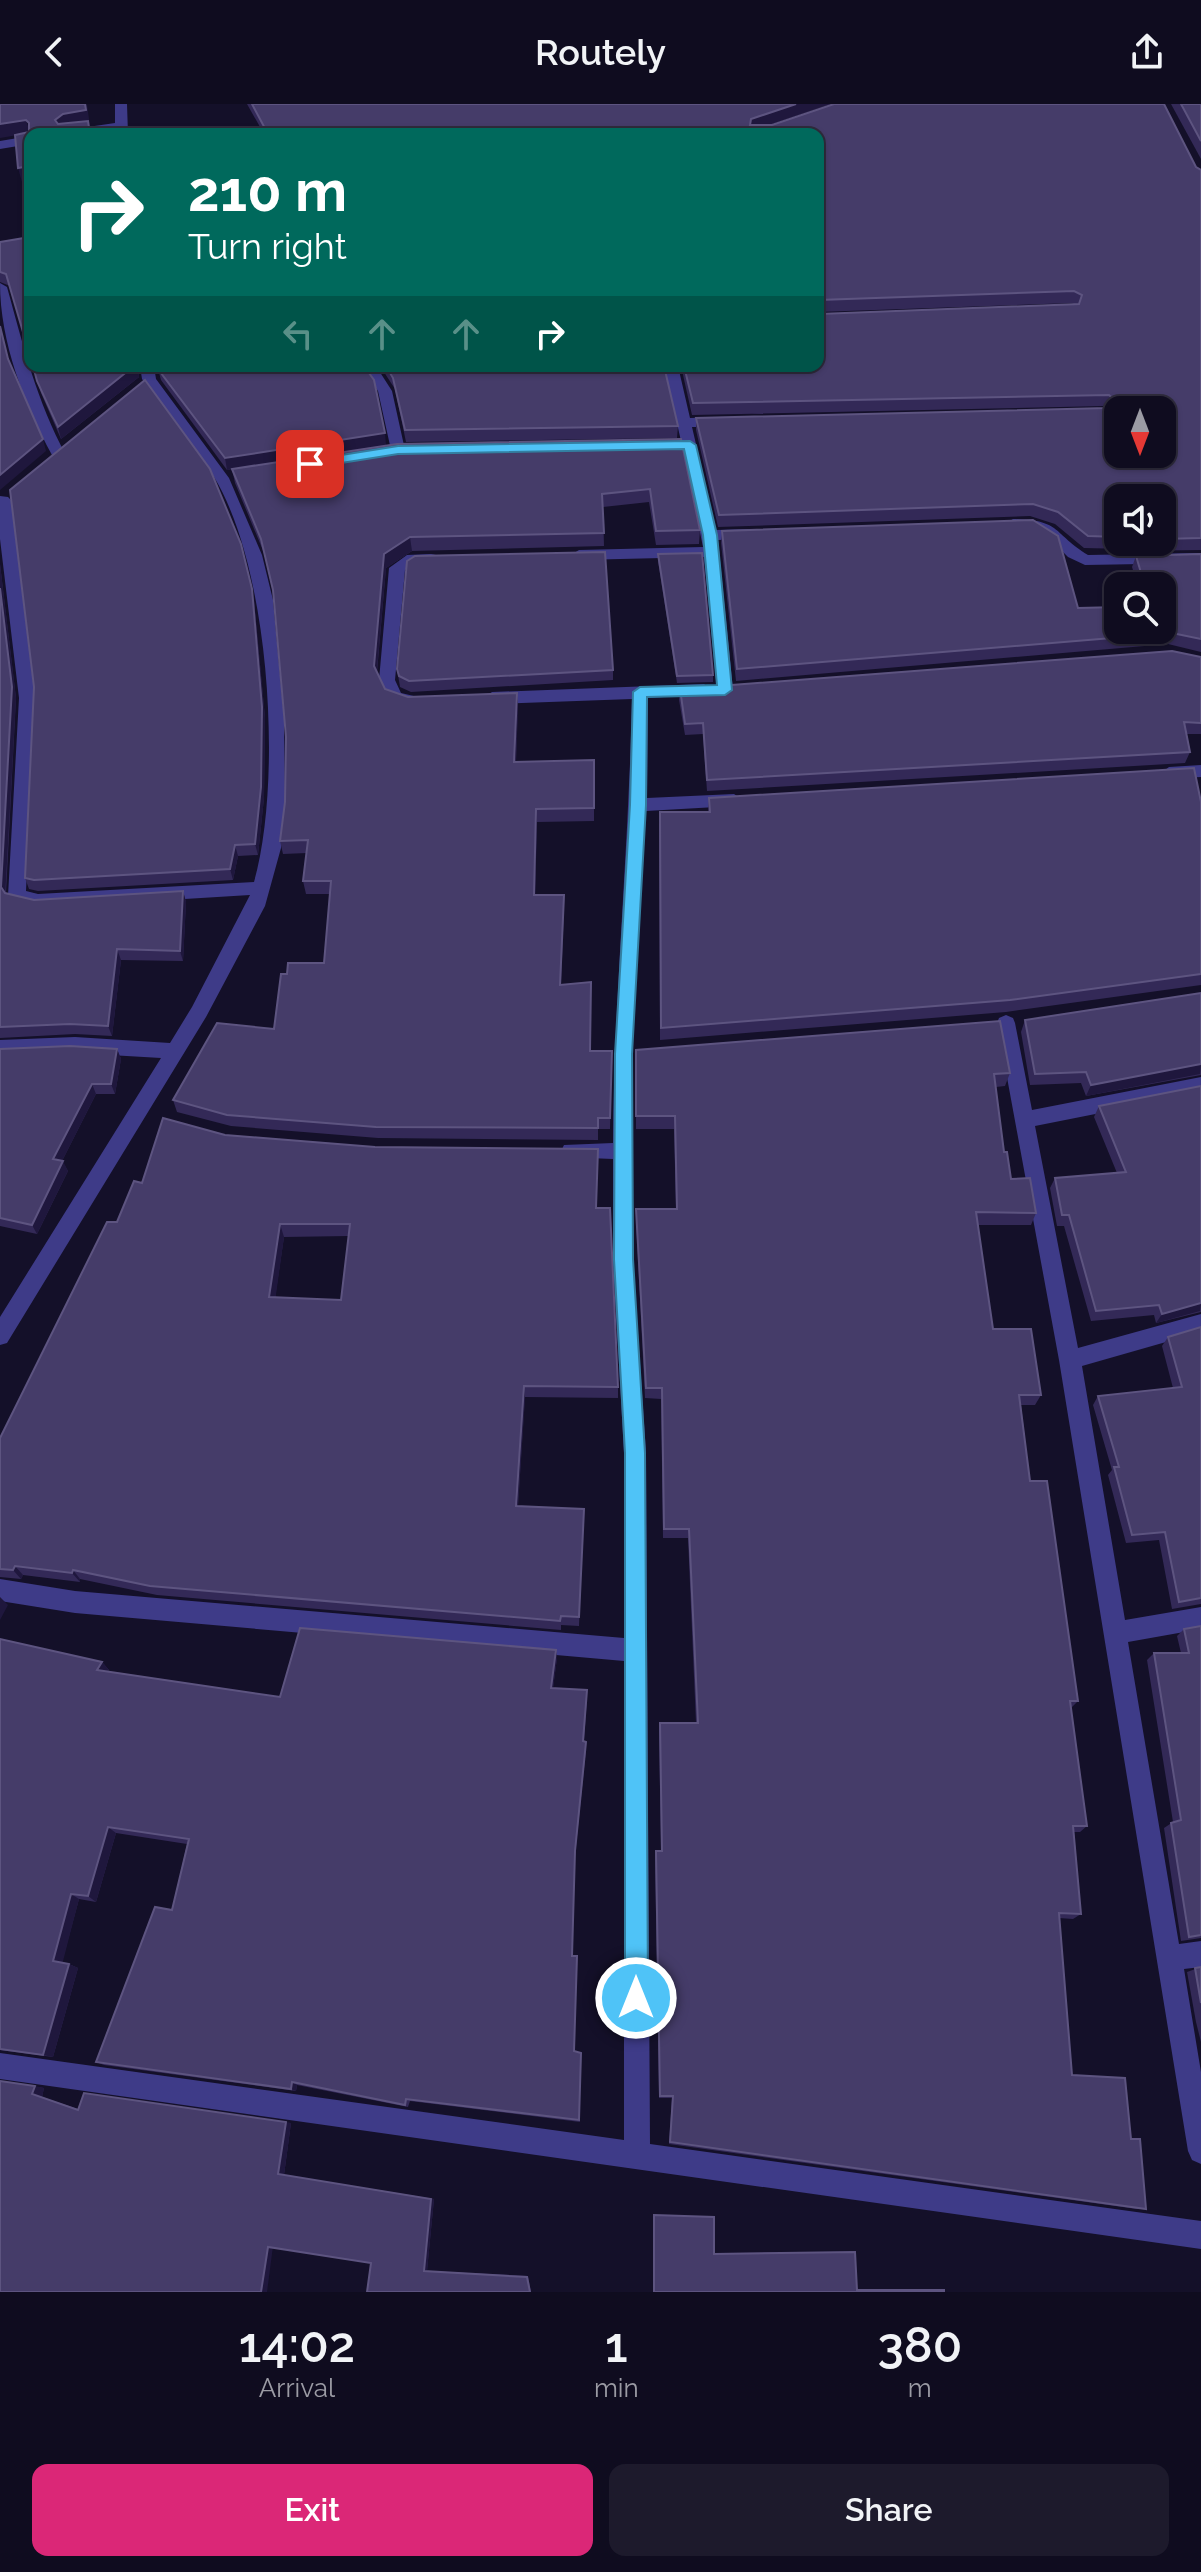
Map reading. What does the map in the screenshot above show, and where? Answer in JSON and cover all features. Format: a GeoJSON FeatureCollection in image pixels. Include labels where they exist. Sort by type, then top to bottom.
{"type":"FeatureCollection","features":[{"type":"Feature","properties":{"kind":"street"},"geometry":{"type":"LineString","coordinates":[[121,104],[121,128]]}},
{"type":"Feature","properties":{"kind":"street"},"geometry":{"type":"LineString","coordinates":[[0,145],[24,141]]}},
{"type":"Feature","properties":{"kind":"street"},"geometry":{"type":"LineString","coordinates":[[0,287],[28,388],[43,429],[59,455]]}},
{"type":"Feature","properties":{"kind":"street"},"geometry":{"type":"LineString","coordinates":[[373,372],[385,391],[398,451]]}},
{"type":"Feature","properties":{"kind":"street"},"geometry":{"type":"LineString","coordinates":[[471,699],[733,689],[711,544],[672,372]]}},
{"type":"Feature","properties":{"kind":"street"},"geometry":{"type":"LineString","coordinates":[[0,1336],[175,1051],[256,906],[272,848],[276,798],[276,718],[265,600],[254,555],[230,476],[145,378]]}},
{"type":"Feature","properties":{"kind":"street"},"geometry":{"type":"LineString","coordinates":[[685,423],[747,422]]}},
{"type":"Feature","properties":{"kind":"street"},"geometry":{"type":"LineString","coordinates":[[644,446],[690,445]]}},
{"type":"Feature","properties":{"kind":"street"},"geometry":{"type":"LineString","coordinates":[[6,497],[27,698],[17,896],[38,901],[261,888]]}},
{"type":"Feature","properties":{"kind":"street"},"geometry":{"type":"LineString","coordinates":[[999,525],[1047,526],[1070,552],[1085,560],[1201,558]]}},
{"type":"Feature","properties":{"kind":"street"},"geometry":{"type":"LineString","coordinates":[[570,556],[711,544],[771,533]]}},
{"type":"Feature","properties":{"kind":"street"},"geometry":{"type":"LineString","coordinates":[[425,700],[395,698],[387,680],[397,568],[412,559],[443,559]]}},
{"type":"Feature","properties":{"kind":"street"},"geometry":{"type":"LineString","coordinates":[[637,2156],[635,1453],[623,1259],[623,1151],[631,1053],[640,692]]}},
{"type":"Feature","properties":{"kind":"street"},"geometry":{"type":"LineString","coordinates":[[1154,774],[1201,771]]}},
{"type":"Feature","properties":{"kind":"street"},"geometry":{"type":"LineString","coordinates":[[638,805],[747,799]]}},
{"type":"Feature","properties":{"kind":"street"},"geometry":{"type":"LineString","coordinates":[[1006,1022],[1070,1360],[1201,2151]]}},
{"type":"Feature","properties":{"kind":"street"},"geometry":{"type":"LineString","coordinates":[[0,1048],[75,1045],[175,1051]]}},
{"type":"Feature","properties":{"kind":"street"},"geometry":{"type":"LineString","coordinates":[[1025,1120],[1201,1085]]}},
{"type":"Feature","properties":{"kind":"street"},"geometry":{"type":"LineString","coordinates":[[137,1112],[164,1120]]}},
{"type":"Feature","properties":{"kind":"street"},"geometry":{"type":"LineString","coordinates":[[547,1151],[623,1151]]}},
{"type":"Feature","properties":{"kind":"street"},"geometry":{"type":"LineString","coordinates":[[1070,1360],[1201,1323]]}},
{"type":"Feature","properties":{"kind":"street"},"geometry":{"type":"LineString","coordinates":[[0,1590],[75,1602],[635,1650]]}},
{"type":"Feature","properties":{"kind":"street"},"geometry":{"type":"LineString","coordinates":[[1115,1633],[1201,1618]]}},
{"type":"Feature","properties":{"kind":"street"},"geometry":{"type":"LineString","coordinates":[[1169,1958],[1201,1954]]}},
{"type":"Feature","properties":{"kind":"street"},"geometry":{"type":"LineString","coordinates":[[0,2066],[1201,2235]]}},
{"type":"Feature","properties":{"kind":"building"},"geometry":{"type":"Polygon","coordinates":[[[0,104],[85,104],[86,110],[63,114],[55,120],[58,124],[88,121],[89,128],[29,128],[26,120],[0,124],[0,104]]]}},
{"type":"Feature","properties":{"kind":"building"},"geometry":{"type":"Polygon","coordinates":[[[252,104],[796,104],[751,119],[750,125],[772,125],[834,104],[1164,104],[1196,167],[1201,170],[1201,538],[1176,539],[1176,484],[1104,484],[1104,537],[1088,536],[1058,512],[1033,504],[719,515],[696,418],[1104,408],[1104,468],[1176,468],[1176,396],[693,403],[685,372],[824,372],[824,314],[1079,304],[1082,295],[1074,291],[824,300],[824,128],[265,128],[252,104]]]}},
{"type":"Feature","properties":{"kind":"building"},"geometry":{"type":"Polygon","coordinates":[[[1181,104],[1201,104],[1201,141],[1181,104]]]}},
{"type":"Feature","properties":{"kind":"building"},"geometry":{"type":"Polygon","coordinates":[[[24,133],[24,167],[18,168],[15,135],[24,133]]]}},
{"type":"Feature","properties":{"kind":"building"},"geometry":{"type":"Polygon","coordinates":[[[24,238],[24,336],[6,274],[0,272],[0,242],[24,238]]]}},
{"type":"Feature","properties":{"kind":"building"},"geometry":{"type":"Polygon","coordinates":[[[0,326],[8,359],[43,439],[0,475],[0,326]]]}},
{"type":"Feature","properties":{"kind":"building"},"geometry":{"type":"Polygon","coordinates":[[[35,372],[127,372],[58,427],[35,372]]]}},
{"type":"Feature","properties":{"kind":"building"},"geometry":{"type":"Polygon","coordinates":[[[160,372],[368,372],[374,380],[385,433],[225,458],[160,372]]]}},
{"type":"Feature","properties":{"kind":"building"},"geometry":{"type":"Polygon","coordinates":[[[390,372],[665,372],[678,426],[405,430],[390,372]]]}},
{"type":"Feature","properties":{"kind":"building"},"geometry":{"type":"Polygon","coordinates":[[[145,380],[210,469],[241,544],[252,589],[262,707],[261,787],[255,844],[235,845],[230,869],[25,878],[34,687],[10,490],[145,380]]]}},
{"type":"Feature","properties":{"kind":"building"},"geometry":{"type":"Polygon","coordinates":[[[681,439],[700,530],[656,531],[650,489],[602,494],[604,533],[410,537],[384,554],[374,666],[385,689],[408,697],[517,693],[514,762],[594,760],[594,808],[536,809],[534,895],[564,895],[560,985],[591,982],[590,1051],[612,1051],[610,1118],[598,1118],[598,1128],[376,1127],[227,1115],[173,1100],[217,1023],[274,1029],[281,974],[287,974],[288,963],[324,963],[331,881],[303,881],[308,840],[280,841],[285,802],[286,737],[273,590],[261,539],[232,469],[397,444],[681,439]]]}},
{"type":"Feature","properties":{"kind":"building"},"geometry":{"type":"Polygon","coordinates":[[[1033,520],[1058,536],[1078,608],[1104,607],[1104,639],[737,669],[722,531],[1033,520]]]}},
{"type":"Feature","properties":{"kind":"building"},"geometry":{"type":"Polygon","coordinates":[[[605,552],[613,670],[409,681],[399,676],[397,669],[407,561],[415,556],[605,552]]]}},
{"type":"Feature","properties":{"kind":"building"},"geometry":{"type":"Polygon","coordinates":[[[702,553],[713,675],[677,676],[658,554],[702,553]]]}},
{"type":"Feature","properties":{"kind":"building"},"geometry":{"type":"Polygon","coordinates":[[[1201,554],[1201,639],[1176,634],[1176,572],[1141,572],[1136,556],[1201,554]]]}},
{"type":"Feature","properties":{"kind":"building"},"geometry":{"type":"Polygon","coordinates":[[[0,588],[12,687],[1,887],[5,893],[34,900],[183,891],[180,951],[117,949],[108,1026],[0,1027],[0,588]]]}},
{"type":"Feature","properties":{"kind":"building"},"geometry":{"type":"Polygon","coordinates":[[[1172,651],[1201,657],[1201,723],[1184,722],[1190,752],[707,780],[703,723],[685,724],[680,689],[1172,651]]]}},
{"type":"Feature","properties":{"kind":"building"},"geometry":{"type":"Polygon","coordinates":[[[1194,768],[1201,802],[1201,974],[1010,1000],[661,1028],[660,812],[710,812],[709,798],[1194,768]]]}},
{"type":"Feature","properties":{"kind":"building"},"geometry":{"type":"Polygon","coordinates":[[[1201,993],[1201,1064],[1091,1085],[1086,1072],[1035,1074],[1025,1020],[1201,993]]]}},
{"type":"Feature","properties":{"kind":"building"},"geometry":{"type":"Polygon","coordinates":[[[1000,1021],[1010,1073],[994,1074],[1004,1152],[1007,1152],[1011,1179],[1030,1178],[1036,1213],[976,1212],[993,1329],[1031,1329],[1041,1395],[1019,1395],[1030,1481],[1047,1481],[1078,1701],[1070,1701],[1087,1826],[1073,1826],[1081,1914],[1059,1913],[1072,2075],[1125,2078],[1131,2139],[1140,2139],[1146,2209],[670,2142],[673,2096],[660,2096],[656,1851],[662,1851],[660,1723],[698,1723],[689,1529],[664,1529],[662,1388],[646,1388],[636,1209],[677,1209],[675,1116],[636,1116],[636,1050],[1000,1021]]]}},
{"type":"Feature","properties":{"kind":"building"},"geometry":{"type":"Polygon","coordinates":[[[70,1046],[117,1049],[111,1084],[92,1084],[53,1159],[63,1161],[32,1225],[0,1218],[0,1049],[70,1046]]]}},
{"type":"Feature","properties":{"kind":"building"},"geometry":{"type":"Polygon","coordinates":[[[1201,1086],[1201,1303],[1162,1314],[1159,1305],[1096,1311],[1069,1215],[1062,1215],[1055,1178],[1126,1172],[1099,1106],[1201,1086]]]}},
{"type":"Feature","properties":{"kind":"building"},"geometry":{"type":"Polygon","coordinates":[[[163,1118],[225,1135],[375,1147],[598,1149],[596,1208],[610,1208],[618,1387],[524,1386],[516,1506],[584,1509],[579,1617],[561,1616],[560,1621],[150,1586],[73,1570],[72,1573],[15,1566],[13,1570],[0,1569],[0,1438],[107,1222],[117,1222],[134,1181],[142,1183],[163,1118]],[[280,1224],[269,1297],[341,1300],[350,1224],[280,1224]]]}},
{"type":"Feature","properties":{"kind":"building"},"geometry":{"type":"Polygon","coordinates":[[[1201,1327],[1201,1598],[1179,1602],[1165,1532],[1132,1535],[1114,1467],[1119,1467],[1098,1396],[1182,1387],[1168,1337],[1201,1327]]]}},
{"type":"Feature","properties":{"kind":"building"},"geometry":{"type":"Polygon","coordinates":[[[1201,1626],[1201,1935],[1189,1937],[1171,1823],[1181,1820],[1154,1653],[1189,1653],[1184,1629],[1201,1626]]]}},
{"type":"Feature","properties":{"kind":"building"},"geometry":{"type":"Polygon","coordinates":[[[300,1628],[556,1650],[551,1688],[587,1690],[583,1741],[586,1742],[575,1851],[572,1956],[577,1956],[574,2051],[581,2053],[579,2120],[406,2099],[405,2105],[292,2082],[291,2089],[96,2062],[155,1907],[172,1910],[189,1839],[108,1827],[88,1896],[71,1894],[53,1961],[69,1964],[43,2055],[0,2049],[0,1639],[102,1662],[97,1670],[280,1697],[300,1628]]]}},
{"type":"Feature","properties":{"kind":"building"},"geometry":{"type":"Polygon","coordinates":[[[1201,1967],[1201,2003],[1195,1968],[1201,1967]]]}},
{"type":"Feature","properties":{"kind":"building"},"geometry":{"type":"Polygon","coordinates":[[[0,2081],[35,2086],[32,2094],[78,2110],[84,2093],[286,2122],[278,2174],[431,2199],[424,2271],[527,2277],[530,2292],[367,2292],[371,2263],[268,2247],[261,2292],[0,2292],[0,2081]]]}},
{"type":"Feature","properties":{"kind":"building"},"geometry":{"type":"Polygon","coordinates":[[[654,2215],[714,2217],[714,2254],[855,2252],[857,2290],[944,2292],[654,2292],[654,2215]]]}},
{"type":"Feature","properties":{"kind":"route"},"geometry":{"type":"LineString","coordinates":[[310,464],[398,450],[690,445],[710,535],[725,690],[640,692],[638,805],[623,1054],[623,1259],[635,1453],[636,1998]]}}]}
